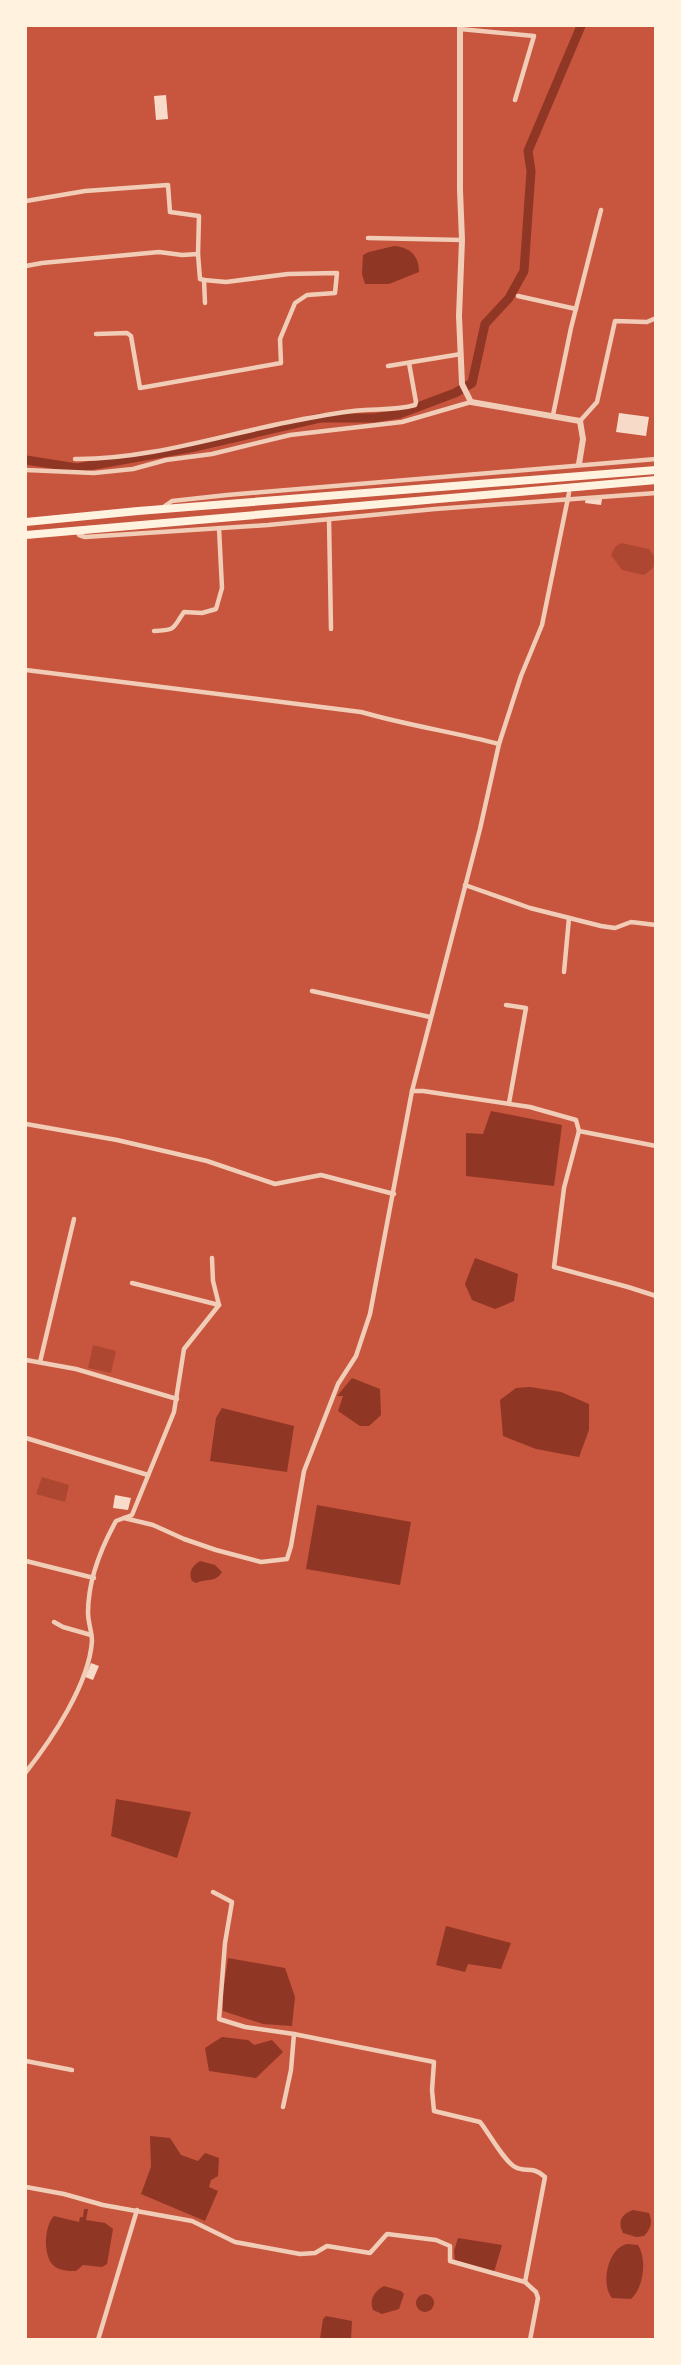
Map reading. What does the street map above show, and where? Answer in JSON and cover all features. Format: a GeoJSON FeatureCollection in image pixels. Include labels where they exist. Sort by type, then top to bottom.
{"type":"FeatureCollection","features":[{"type":"Feature","properties":{"kind":"highway"},"geometry":{"type":"LineString","coordinates":[[26,522],[656,470]]}},
{"type":"Feature","properties":{"kind":"highway"},"geometry":{"type":"LineString","coordinates":[[26,535],[656,480]]}},
{"type":"Feature","properties":{"kind":"highway"},"geometry":{"type":"LineString","coordinates":[[67,519],[68,531]]}},
{"type":"Feature","properties":{"kind":"street"},"geometry":{"type":"LineString","coordinates":[[471,402],[462,384],[459,316],[462,240],[460,27],[534,36],[515,100]]}},
{"type":"Feature","properties":{"kind":"street"},"geometry":{"type":"LineString","coordinates":[[26,201],[85,191],[168,185],[170,212],[200,216],[198,254],[200,279],[226,282],[288,274],[337,273],[335,293],[307,295],[295,303],[280,339],[281,363],[140,388],[131,336],[127,333],[96,334]]}},
{"type":"Feature","properties":{"kind":"street"},"geometry":{"type":"LineString","coordinates":[[554,415],[576,309],[602,210]]}},
{"type":"Feature","properties":{"kind":"street"},"geometry":{"type":"LineString","coordinates":[[368,238],[462,240]]}},
{"type":"Feature","properties":{"kind":"street"},"geometry":{"type":"LineString","coordinates":[[26,266],[159,252],[182,255],[198,254]]}},
{"type":"Feature","properties":{"kind":"street"},"geometry":{"type":"LineString","coordinates":[[204,280],[205,303]]}},
{"type":"Feature","properties":{"kind":"street"},"geometry":{"type":"LineString","coordinates":[[518,296],[576,309]]}},
{"type":"Feature","properties":{"kind":"street"},"geometry":{"type":"LineString","coordinates":[[580,421],[597,402],[615,321],[647,322],[656,318]]}},
{"type":"Feature","properties":{"kind":"street"},"geometry":{"type":"LineString","coordinates":[[388,366],[461,354]]}},
{"type":"Feature","properties":{"kind":"street"},"geometry":{"type":"LineString","coordinates":[[75,459],[99,459],[204,441],[313,417],[365,410],[399,409],[415,405],[409,363]]}},
{"type":"Feature","properties":{"kind":"street"},"geometry":{"type":"LineString","coordinates":[[26,470],[93,473],[133,469],[166,460],[212,454],[290,435],[402,422],[471,402],[580,421]]}},
{"type":"Feature","properties":{"kind":"street"},"geometry":{"type":"LineString","coordinates":[[577,471],[584,439],[580,421]]}},
{"type":"Feature","properties":{"kind":"street"},"geometry":{"type":"LineString","coordinates":[[160,510],[172,501],[656,459]]}},
{"type":"Feature","properties":{"kind":"street"},"geometry":{"type":"LineString","coordinates":[[78,531],[79,535],[85,537],[656,493]]}},
{"type":"Feature","properties":{"kind":"street"},"geometry":{"type":"LineString","coordinates":[[124,1518],[153,1525],[205,1546],[261,1562],[287,1559],[304,1471],[338,1384],[356,1356],[369,1314],[394,1194],[412,1091],[430,1017],[499,744],[521,676],[542,625],[566,518],[569,494]]}},
{"type":"Feature","properties":{"kind":"street"},"geometry":{"type":"LineString","coordinates":[[329,519],[331,629]]}},
{"type":"Feature","properties":{"kind":"street"},"geometry":{"type":"LineString","coordinates":[[154,631],[171,629],[176,626],[184,612],[202,613],[216,609],[222,588],[219,528]]}},
{"type":"Feature","properties":{"kind":"street"},"geometry":{"type":"LineString","coordinates":[[26,670],[361,712],[399,723],[499,744]]}},
{"type":"Feature","properties":{"kind":"street"},"geometry":{"type":"LineString","coordinates":[[465,885],[524,907],[615,928],[632,922],[656,925]]}},
{"type":"Feature","properties":{"kind":"street"},"geometry":{"type":"LineString","coordinates":[[564,972],[569,918]]}},
{"type":"Feature","properties":{"kind":"street"},"geometry":{"type":"LineString","coordinates":[[312,991],[430,1017]]}},
{"type":"Feature","properties":{"kind":"street"},"geometry":{"type":"LineString","coordinates":[[506,1005],[526,1008],[509,1104]]}},
{"type":"Feature","properties":{"kind":"street"},"geometry":{"type":"LineString","coordinates":[[412,1091],[509,1104],[576,1120],[579,1131],[564,1188],[554,1267],[656,1296]]}},
{"type":"Feature","properties":{"kind":"street"},"geometry":{"type":"LineString","coordinates":[[26,1124],[117,1140],[196,1158],[275,1184],[321,1174],[394,1194]]}},
{"type":"Feature","properties":{"kind":"street"},"geometry":{"type":"LineString","coordinates":[[579,1131],[656,1146]]}},
{"type":"Feature","properties":{"kind":"street"},"geometry":{"type":"LineString","coordinates":[[40,1362],[74,1218]]}},
{"type":"Feature","properties":{"kind":"street"},"geometry":{"type":"LineString","coordinates":[[212,1258],[213,1281],[219,1305]]}},
{"type":"Feature","properties":{"kind":"street"},"geometry":{"type":"LineString","coordinates":[[132,1283],[219,1305]]}},
{"type":"Feature","properties":{"kind":"street"},"geometry":{"type":"LineString","coordinates":[[26,1772],[48,1744],[87,1664],[91,1635],[88,1614],[94,1578],[109,1534],[116,1521],[132,1515],[148,1475],[177,1400],[184,1349],[219,1305]]}},
{"type":"Feature","properties":{"kind":"street"},"geometry":{"type":"LineString","coordinates":[[26,1359],[76,1369],[177,1400]]}},
{"type":"Feature","properties":{"kind":"street"},"geometry":{"type":"LineString","coordinates":[[26,1438],[148,1475]]}},
{"type":"Feature","properties":{"kind":"street"},"geometry":{"type":"LineString","coordinates":[[26,1561],[94,1578]]}},
{"type":"Feature","properties":{"kind":"street"},"geometry":{"type":"LineString","coordinates":[[54,1622],[63,1628],[91,1635]]}},
{"type":"Feature","properties":{"kind":"street"},"geometry":{"type":"LineString","coordinates":[[213,1892],[232,1902],[225,1943],[219,2019],[245,2027],[294,2034],[434,2062],[432,2090],[434,2111],[480,2122],[507,2160],[516,2168],[538,2170],[545,2177],[525,2282]]}},
{"type":"Feature","properties":{"kind":"street"},"geometry":{"type":"LineString","coordinates":[[283,2107],[291,2070],[294,2034]]}},
{"type":"Feature","properties":{"kind":"street"},"geometry":{"type":"LineString","coordinates":[[26,2061],[72,2070]]}},
{"type":"Feature","properties":{"kind":"street"},"geometry":{"type":"LineString","coordinates":[[26,2187],[64,2194],[103,2205],[192,2221],[235,2242],[300,2254],[315,2253],[327,2246],[370,2253],[387,2234],[436,2240],[450,2246],[450,2261],[525,2282],[536,2292],[538,2298],[530,2340]]}},
{"type":"Feature","properties":{"kind":"street"},"geometry":{"type":"LineString","coordinates":[[98,2340],[137,2210]]}},
{"type":"Feature","properties":{"kind":"shaded area"},"geometry":{"type":"Polygon","coordinates":[[[394,246],[412,253],[419,266],[419,272],[389,284],[365,284],[362,274],[363,255],[394,246]]]}},
{"type":"Feature","properties":{"kind":"shaded area"},"geometry":{"type":"Polygon","coordinates":[[[621,543],[649,549],[655,557],[653,568],[644,575],[622,570],[611,555],[615,547],[621,543]]]}},
{"type":"Feature","properties":{"kind":"shaded area"},"geometry":{"type":"Polygon","coordinates":[[[491,1111],[562,1125],[554,1186],[466,1176],[466,1133],[483,1134],[491,1111]]]}},
{"type":"Feature","properties":{"kind":"shaded area"},"geometry":{"type":"Polygon","coordinates":[[[475,1258],[518,1274],[514,1301],[495,1309],[472,1300],[465,1284],[475,1258]]]}},
{"type":"Feature","properties":{"kind":"shaded area"},"geometry":{"type":"Polygon","coordinates":[[[93,1345],[116,1351],[111,1373],[88,1368],[93,1345]]]}},
{"type":"Feature","properties":{"kind":"shaded area"},"geometry":{"type":"Polygon","coordinates":[[[352,1378],[380,1389],[381,1415],[369,1426],[360,1426],[338,1411],[343,1396],[337,1396],[352,1378]]]}},
{"type":"Feature","properties":{"kind":"shaded area"},"geometry":{"type":"Polygon","coordinates":[[[530,1387],[561,1392],[589,1404],[589,1430],[579,1457],[536,1449],[503,1436],[500,1400],[516,1388],[530,1387]]]}},
{"type":"Feature","properties":{"kind":"shaded area"},"geometry":{"type":"Polygon","coordinates":[[[222,1408],[294,1426],[287,1472],[210,1461],[216,1418],[222,1408]]]}},
{"type":"Feature","properties":{"kind":"shaded area"},"geometry":{"type":"Polygon","coordinates":[[[42,1477],[69,1485],[65,1502],[36,1494],[42,1477]]]}},
{"type":"Feature","properties":{"kind":"shaded area"},"geometry":{"type":"Polygon","coordinates":[[[317,1505],[411,1522],[400,1585],[306,1569],[317,1505]]]}},
{"type":"Feature","properties":{"kind":"shaded area"},"geometry":{"type":"Polygon","coordinates":[[[200,1561],[215,1565],[222,1572],[214,1579],[196,1583],[192,1581],[190,1575],[192,1570],[200,1561]]]}},
{"type":"Feature","properties":{"kind":"shaded area"},"geometry":{"type":"Polygon","coordinates":[[[116,1799],[191,1812],[177,1858],[111,1836],[116,1799]]]}},
{"type":"Feature","properties":{"kind":"shaded area"},"geometry":{"type":"Polygon","coordinates":[[[446,1926],[511,1943],[501,1969],[468,1964],[465,1972],[436,1965],[446,1926]]]}},
{"type":"Feature","properties":{"kind":"shaded area"},"geometry":{"type":"Polygon","coordinates":[[[228,1958],[285,1968],[295,1997],[292,2026],[263,2024],[223,2011],[228,1958]]]}},
{"type":"Feature","properties":{"kind":"shaded area"},"geometry":{"type":"Polygon","coordinates":[[[222,2037],[248,2040],[254,2045],[272,2040],[283,2052],[256,2078],[209,2071],[205,2048],[222,2037]]]}},
{"type":"Feature","properties":{"kind":"shaded area"},"geometry":{"type":"Polygon","coordinates":[[[150,2136],[170,2138],[181,2155],[198,2161],[205,2153],[219,2158],[218,2176],[211,2180],[209,2187],[218,2191],[205,2221],[141,2194],[151,2167],[150,2136]]]}},
{"type":"Feature","properties":{"kind":"shaded area"},"geometry":{"type":"Polygon","coordinates":[[[84,2209],[88,2209],[86,2220],[105,2223],[113,2229],[107,2264],[102,2267],[83,2265],[76,2271],[58,2268],[50,2260],[46,2248],[48,2226],[54,2216],[79,2222],[80,2217],[83,2217],[84,2209]]]}},
{"type":"Feature","properties":{"kind":"shaded area"},"geometry":{"type":"Polygon","coordinates":[[[633,2210],[649,2213],[651,2225],[644,2236],[636,2237],[623,2233],[620,2225],[622,2219],[633,2210]]]}},
{"type":"Feature","properties":{"kind":"shaded area"},"geometry":{"type":"Polygon","coordinates":[[[458,2238],[502,2245],[494,2272],[455,2260],[454,2251],[458,2238]]]}},
{"type":"Feature","properties":{"kind":"shaded area"},"geometry":{"type":"Polygon","coordinates":[[[627,2244],[638,2245],[643,2258],[643,2273],[639,2287],[631,2299],[612,2298],[608,2292],[606,2276],[608,2267],[615,2252],[627,2244]]]}},
{"type":"Feature","properties":{"kind":"shaded area"},"geometry":{"type":"Polygon","coordinates":[[[384,2286],[404,2294],[399,2309],[382,2314],[373,2310],[372,2299],[375,2293],[384,2286]]]}},
{"type":"Feature","properties":{"kind":"shaded area"},"geometry":{"type":"Polygon","coordinates":[[[421,2294],[429,2294],[434,2299],[432,2310],[421,2312],[416,2307],[416,2299],[421,2294]]]}},
{"type":"Feature","properties":{"kind":"shaded area"},"geometry":{"type":"Polygon","coordinates":[[[326,2316],[352,2321],[351,2339],[320,2339],[323,2319],[326,2316]]]}},
{"type":"Feature","properties":{"kind":"building"},"geometry":{"type":"Polygon","coordinates":[[[166,95],[168,119],[156,120],[154,96],[166,95]]]}},
{"type":"Feature","properties":{"kind":"building"},"geometry":{"type":"Polygon","coordinates":[[[619,413],[649,417],[646,436],[616,432],[619,413]]]}},
{"type":"Feature","properties":{"kind":"building"},"geometry":{"type":"Polygon","coordinates":[[[586,497],[602,499],[601,505],[585,503],[586,497]]]}},
{"type":"Feature","properties":{"kind":"building"},"geometry":{"type":"Polygon","coordinates":[[[115,1495],[131,1498],[128,1510],[113,1508],[115,1495]]]}},
{"type":"Feature","properties":{"kind":"building"},"geometry":{"type":"Polygon","coordinates":[[[91,1663],[99,1666],[93,1680],[85,1677],[91,1663]]]}},
{"type":"Feature","properties":{"kind":"waterway"},"geometry":{"type":"LineString","coordinates":[[26,460],[77,468],[190,448],[320,418],[374,418],[399,414],[455,393],[472,383],[485,324],[509,298],[524,271],[531,171],[528,151],[581,26]]}}]}
